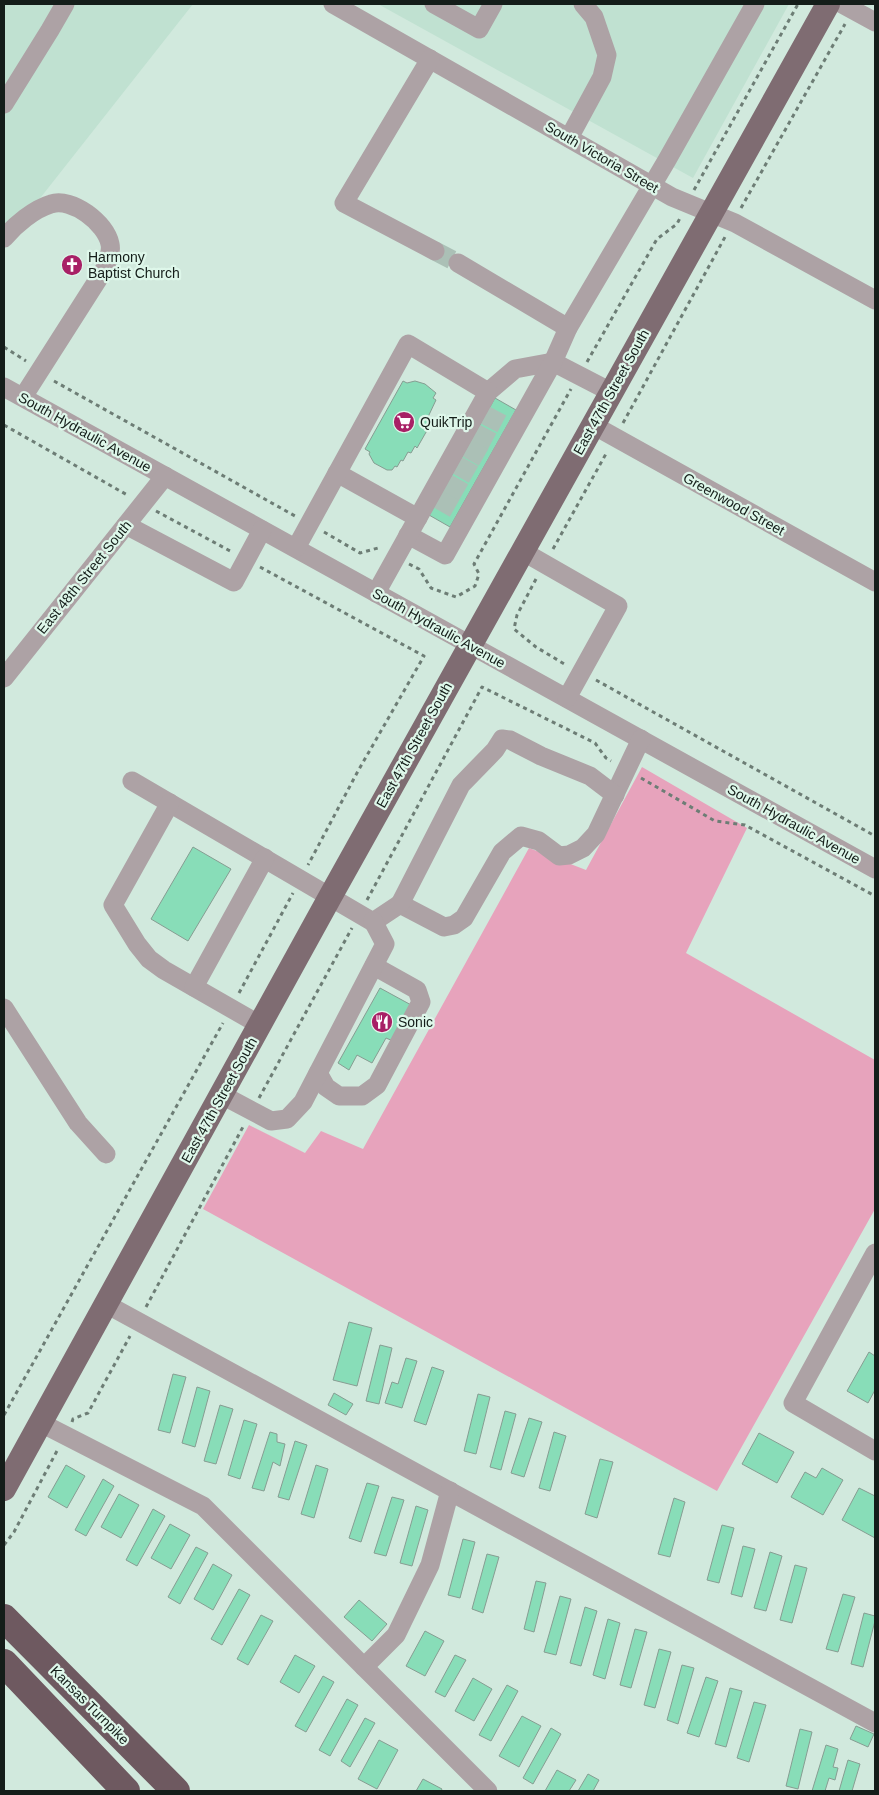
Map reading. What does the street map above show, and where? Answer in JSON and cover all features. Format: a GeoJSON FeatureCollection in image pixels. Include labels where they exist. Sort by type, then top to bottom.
{"type":"FeatureCollection","features":[{"type":"Feature","properties":{"kind":"highway","name":"Kansas Turnpike"},"geometry":{"type":"LineString","coordinates":[[4,1618],[176,1791]]}},
{"type":"Feature","properties":{"kind":"highway"},"geometry":{"type":"LineString","coordinates":[[4,1663],[126,1791]]}},
{"type":"Feature","properties":{"kind":"main road","name":"East 47th Street South"},"geometry":{"type":"LineString","coordinates":[[4,1489],[330,896],[828,4]]}},
{"type":"Feature","properties":{"kind":"street"},"geometry":{"type":"LineString","coordinates":[[4,104],[65,4]]}},
{"type":"Feature","properties":{"kind":"street","name":"South Victoria Street"},"geometry":{"type":"LineString","coordinates":[[333,4],[672,197],[736,223],[875,300]]}},
{"type":"Feature","properties":{"kind":"street"},"geometry":{"type":"LineString","coordinates":[[434,4],[479,29],[493,4]]}},
{"type":"Feature","properties":{"kind":"street"},"geometry":{"type":"LineString","coordinates":[[570,138],[602,77],[607,55],[594,17],[583,4]]}},
{"type":"Feature","properties":{"kind":"street"},"geometry":{"type":"LineString","coordinates":[[408,535],[445,554],[467,505],[511,429],[554,362],[568,328],[652,186],[755,4]]}},
{"type":"Feature","properties":{"kind":"street"},"geometry":{"type":"LineString","coordinates":[[842,4],[875,22]]}},
{"type":"Feature","properties":{"kind":"street"},"geometry":{"type":"LineString","coordinates":[[430,59],[344,203],[435,251]]}},
{"type":"Feature","properties":{"kind":"street"},"geometry":{"type":"LineString","coordinates":[[4,238],[38,210],[52,204],[62,204],[78,208],[94,220],[102,228],[110,245],[110,255],[104,270],[23,397]]}},
{"type":"Feature","properties":{"kind":"street"},"geometry":{"type":"LineString","coordinates":[[458,262],[568,328]]}},
{"type":"Feature","properties":{"kind":"street"},"geometry":{"type":"LineString","coordinates":[[296,548],[408,344],[488,392]]}},
{"type":"Feature","properties":{"kind":"street"},"geometry":{"type":"LineString","coordinates":[[376,593],[418,518],[439,489],[482,413],[488,392],[515,369],[554,362],[611,392]]}},
{"type":"Feature","properties":{"kind":"street","name":"South Hydraulic Avenue"},"geometry":{"type":"LineString","coordinates":[[4,387],[875,869]]}},
{"type":"Feature","properties":{"kind":"street","name":"Greenwood Street"},"geometry":{"type":"LineString","coordinates":[[593,425],[875,582]]}},
{"type":"Feature","properties":{"kind":"street"},"geometry":{"type":"LineString","coordinates":[[338,472],[418,518]]}},
{"type":"Feature","properties":{"kind":"street","name":"East 48th Street South"},"geometry":{"type":"LineString","coordinates":[[4,678],[165,476]]}},
{"type":"Feature","properties":{"kind":"street"},"geometry":{"type":"LineString","coordinates":[[126,525],[234,582],[262,530]]}},
{"type":"Feature","properties":{"kind":"street"},"geometry":{"type":"LineString","coordinates":[[522,551],[618,606],[567,698]]}},
{"type":"Feature","properties":{"kind":"street"},"geometry":{"type":"LineString","coordinates":[[366,918],[400,904],[460,785],[495,750],[502,739],[510,740],[541,756],[590,776],[615,795]]}},
{"type":"Feature","properties":{"kind":"street"},"geometry":{"type":"LineString","coordinates":[[400,904],[444,927],[454,925],[464,918],[502,852],[521,836],[538,841],[558,856],[583,848],[596,834],[641,739]]}},
{"type":"Feature","properties":{"kind":"street"},"geometry":{"type":"LineString","coordinates":[[132,781],[366,918],[385,944],[303,1102],[287,1119],[271,1121],[222,1095]]}},
{"type":"Feature","properties":{"kind":"street"},"geometry":{"type":"LineString","coordinates":[[170,803],[112,905],[149,959],[260,1025]]}},
{"type":"Feature","properties":{"kind":"street"},"geometry":{"type":"LineString","coordinates":[[194,987],[265,858]]}},
{"type":"Feature","properties":{"kind":"street"},"geometry":{"type":"LineString","coordinates":[[318,1074],[326,1087],[339,1096],[362,1096],[377,1085],[421,1002],[417,990],[374,966]]}},
{"type":"Feature","properties":{"kind":"street"},"geometry":{"type":"LineString","coordinates":[[4,1008],[78,1123],[106,1154]]}},
{"type":"Feature","properties":{"kind":"street"},"geometry":{"type":"LineString","coordinates":[[875,1253],[793,1403],[875,1451]]}},
{"type":"Feature","properties":{"kind":"street"},"geometry":{"type":"LineString","coordinates":[[106,1304],[875,1723]]}},
{"type":"Feature","properties":{"kind":"street"},"geometry":{"type":"LineString","coordinates":[[41,1423],[203,1506],[488,1791]]}},
{"type":"Feature","properties":{"kind":"street"},"geometry":{"type":"LineString","coordinates":[[364,1667],[396,1635],[426,1574],[450,1491]]}},
{"type":"Feature","properties":{"kind":"path"},"geometry":{"type":"LineString","coordinates":[[4,347],[48,377],[360,553],[378,548],[418,569],[431,588],[456,597],[475,586],[479,574],[474,564],[657,239],[677,224],[713,155],[798,4]]}},
{"type":"Feature","properties":{"kind":"path"},"geometry":{"type":"LineString","coordinates":[[4,425],[143,504],[424,656],[358,771],[231,1008],[4,1415]]}},
{"type":"Feature","properties":{"kind":"path"},"geometry":{"type":"LineString","coordinates":[[4,1545],[14,1532],[73,1419],[88,1413],[252,1111],[366,918],[482,687],[595,743],[606,758],[715,821],[745,825],[875,896]]}},
{"type":"Feature","properties":{"kind":"shaded area"},"geometry":{"type":"Polygon","coordinates":[[[4,4],[193,4],[4,244],[4,4]]]}},
{"type":"Feature","properties":{"kind":"shaded area"},"geometry":{"type":"Polygon","coordinates":[[[378,4],[789,4],[693,178],[378,4]]]}},
{"type":"Feature","properties":{"kind":"shaded area"},"geometry":{"type":"Polygon","coordinates":[[[642,767],[747,828],[686,953],[875,1060],[875,1209],[717,1491],[203,1209],[249,1125],[305,1153],[321,1131],[363,1149],[529,848],[586,870],[642,767]]]}},
{"type":"Feature","properties":{"kind":"building","name":"QuikTrip"},"geometry":{"type":"Polygon","coordinates":[[[403,381],[407,383],[415,381],[425,384],[436,393],[433,398],[436,400],[428,417],[430,419],[427,426],[429,427],[417,448],[415,446],[411,453],[408,452],[397,467],[395,466],[392,470],[387,470],[374,463],[369,454],[370,452],[365,449],[403,381]]]}},
{"type":"Feature","properties":{"kind":"building"},"geometry":{"type":"Polygon","coordinates":[[[495,398],[516,410],[450,527],[429,515],[495,398]]]}},
{"type":"Feature","properties":{"kind":"building"},"geometry":{"type":"Polygon","coordinates":[[[193,847],[231,869],[188,941],[151,919],[193,847]]]}},
{"type":"Feature","properties":{"kind":"building","name":"Sonic"},"geometry":{"type":"Polygon","coordinates":[[[380,988],[413,1006],[393,1041],[386,1038],[372,1063],[357,1055],[349,1070],[338,1063],[380,988]]]}},
{"type":"Feature","properties":{"kind":"building"},"geometry":{"type":"Polygon","coordinates":[[[349,1322],[372,1328],[357,1386],[333,1380],[349,1322]]]}},
{"type":"Feature","properties":{"kind":"building"},"geometry":{"type":"Polygon","coordinates":[[[380,1345],[392,1348],[379,1404],[366,1401],[380,1345]]]}},
{"type":"Feature","properties":{"kind":"building"},"geometry":{"type":"Polygon","coordinates":[[[869,1352],[875,1356],[875,1390],[868,1403],[847,1391],[869,1352]]]}},
{"type":"Feature","properties":{"kind":"building"},"geometry":{"type":"Polygon","coordinates":[[[406,1358],[417,1361],[402,1408],[385,1403],[392,1382],[398,1384],[406,1358]]]}},
{"type":"Feature","properties":{"kind":"building"},"geometry":{"type":"Polygon","coordinates":[[[432,1367],[444,1371],[426,1425],[414,1421],[432,1367]]]}},
{"type":"Feature","properties":{"kind":"building"},"geometry":{"type":"Polygon","coordinates":[[[173,1374],[186,1377],[170,1433],[158,1430],[173,1374]]]}},
{"type":"Feature","properties":{"kind":"building"},"geometry":{"type":"Polygon","coordinates":[[[197,1387],[210,1391],[195,1447],[182,1443],[197,1387]]]}},
{"type":"Feature","properties":{"kind":"building"},"geometry":{"type":"Polygon","coordinates":[[[334,1393],[353,1404],[346,1415],[328,1405],[334,1393]]]}},
{"type":"Feature","properties":{"kind":"building"},"geometry":{"type":"Polygon","coordinates":[[[478,1394],[490,1397],[476,1454],[464,1451],[478,1394]]]}},
{"type":"Feature","properties":{"kind":"building"},"geometry":{"type":"Polygon","coordinates":[[[220,1405],[233,1409],[216,1464],[204,1461],[220,1405]]]}},
{"type":"Feature","properties":{"kind":"building"},"geometry":{"type":"Polygon","coordinates":[[[505,1411],[516,1414],[501,1470],[490,1467],[505,1411]]]}},
{"type":"Feature","properties":{"kind":"building"},"geometry":{"type":"Polygon","coordinates":[[[529,1418],[542,1422],[524,1477],[511,1473],[529,1418]]]}},
{"type":"Feature","properties":{"kind":"building"},"geometry":{"type":"Polygon","coordinates":[[[244,1420],[257,1424],[240,1479],[228,1475],[244,1420]]]}},
{"type":"Feature","properties":{"kind":"building"},"geometry":{"type":"Polygon","coordinates":[[[270,1432],[277,1434],[277,1442],[285,1444],[280,1466],[273,1462],[264,1491],[252,1488],[270,1432]]]}},
{"type":"Feature","properties":{"kind":"building"},"geometry":{"type":"Polygon","coordinates":[[[554,1432],[566,1436],[550,1491],[539,1488],[554,1432]]]}},
{"type":"Feature","properties":{"kind":"building"},"geometry":{"type":"Polygon","coordinates":[[[759,1433],[794,1452],[777,1483],[742,1464],[759,1433]]]}},
{"type":"Feature","properties":{"kind":"building"},"geometry":{"type":"Polygon","coordinates":[[[295,1441],[307,1445],[289,1500],[278,1497],[295,1441]]]}},
{"type":"Feature","properties":{"kind":"building"},"geometry":{"type":"Polygon","coordinates":[[[600,1459],[613,1462],[597,1518],[585,1514],[600,1459]]]}},
{"type":"Feature","properties":{"kind":"building"},"geometry":{"type":"Polygon","coordinates":[[[66,1465],[85,1476],[67,1508],[48,1497],[66,1465]]]}},
{"type":"Feature","properties":{"kind":"building"},"geometry":{"type":"Polygon","coordinates":[[[316,1465],[328,1469],[314,1518],[301,1514],[316,1465]]]}},
{"type":"Feature","properties":{"kind":"building"},"geometry":{"type":"Polygon","coordinates":[[[822,1468],[843,1480],[823,1515],[791,1497],[805,1472],[816,1478],[822,1468]]]}},
{"type":"Feature","properties":{"kind":"building"},"geometry":{"type":"Polygon","coordinates":[[[103,1479],[114,1486],[86,1536],[75,1530],[103,1479]]]}},
{"type":"Feature","properties":{"kind":"building"},"geometry":{"type":"Polygon","coordinates":[[[367,1483],[379,1486],[361,1542],[349,1538],[367,1483]]]}},
{"type":"Feature","properties":{"kind":"building"},"geometry":{"type":"Polygon","coordinates":[[[859,1488],[875,1496],[875,1538],[842,1520],[859,1488]]]}},
{"type":"Feature","properties":{"kind":"building"},"geometry":{"type":"Polygon","coordinates":[[[119,1494],[139,1505],[121,1538],[101,1527],[119,1494]]]}},
{"type":"Feature","properties":{"kind":"building"},"geometry":{"type":"Polygon","coordinates":[[[392,1497],[404,1500],[386,1556],[374,1553],[392,1497]]]}},
{"type":"Feature","properties":{"kind":"building"},"geometry":{"type":"Polygon","coordinates":[[[674,1498],[685,1502],[670,1557],[658,1554],[674,1498]]]}},
{"type":"Feature","properties":{"kind":"building"},"geometry":{"type":"Polygon","coordinates":[[[416,1506],[428,1510],[412,1566],[400,1563],[416,1506]]]}},
{"type":"Feature","properties":{"kind":"building"},"geometry":{"type":"Polygon","coordinates":[[[153,1509],[165,1516],[137,1566],[126,1560],[153,1509]]]}},
{"type":"Feature","properties":{"kind":"building"},"geometry":{"type":"Polygon","coordinates":[[[170,1524],[190,1535],[171,1569],[151,1558],[170,1524]]]}},
{"type":"Feature","properties":{"kind":"building"},"geometry":{"type":"Polygon","coordinates":[[[722,1525],[734,1528],[719,1583],[707,1580],[722,1525]]]}},
{"type":"Feature","properties":{"kind":"building"},"geometry":{"type":"Polygon","coordinates":[[[463,1539],[475,1542],[460,1598],[448,1595],[463,1539]]]}},
{"type":"Feature","properties":{"kind":"building"},"geometry":{"type":"Polygon","coordinates":[[[743,1546],[755,1549],[742,1597],[731,1594],[743,1546]]]}},
{"type":"Feature","properties":{"kind":"building"},"geometry":{"type":"Polygon","coordinates":[[[196,1547],[208,1553],[180,1604],[168,1597],[196,1547]]]}},
{"type":"Feature","properties":{"kind":"building"},"geometry":{"type":"Polygon","coordinates":[[[770,1552],[782,1556],[766,1611],[754,1608],[770,1552]]]}},
{"type":"Feature","properties":{"kind":"building"},"geometry":{"type":"Polygon","coordinates":[[[487,1554],[499,1557],[483,1613],[472,1609],[487,1554]]]}},
{"type":"Feature","properties":{"kind":"building"},"geometry":{"type":"Polygon","coordinates":[[[213,1564],[232,1575],[213,1610],[194,1599],[213,1564]]]}},
{"type":"Feature","properties":{"kind":"building"},"geometry":{"type":"Polygon","coordinates":[[[795,1565],[807,1568],[792,1623],[780,1620],[795,1565]]]}},
{"type":"Feature","properties":{"kind":"building"},"geometry":{"type":"Polygon","coordinates":[[[536,1581],[546,1583],[534,1632],[524,1629],[536,1581]]]}},
{"type":"Feature","properties":{"kind":"building"},"geometry":{"type":"Polygon","coordinates":[[[239,1589],[250,1595],[222,1645],[211,1639],[239,1589]]]}},
{"type":"Feature","properties":{"kind":"building"},"geometry":{"type":"Polygon","coordinates":[[[843,1594],[855,1597],[838,1652],[826,1649],[843,1594]]]}},
{"type":"Feature","properties":{"kind":"building"},"geometry":{"type":"Polygon","coordinates":[[[560,1596],[571,1599],[556,1655],[544,1652],[560,1596]]]}},
{"type":"Feature","properties":{"kind":"building"},"geometry":{"type":"Polygon","coordinates":[[[359,1600],[387,1624],[372,1641],[344,1617],[359,1600]]]}},
{"type":"Feature","properties":{"kind":"building"},"geometry":{"type":"Polygon","coordinates":[[[585,1607],[597,1611],[581,1666],[570,1663],[585,1607]]]}},
{"type":"Feature","properties":{"kind":"building"},"geometry":{"type":"Polygon","coordinates":[[[864,1613],[875,1616],[875,1621],[863,1667],[851,1664],[864,1613]]]}},
{"type":"Feature","properties":{"kind":"building"},"geometry":{"type":"Polygon","coordinates":[[[261,1615],[273,1621],[248,1665],[237,1659],[261,1615]]]}},
{"type":"Feature","properties":{"kind":"building"},"geometry":{"type":"Polygon","coordinates":[[[608,1619],[620,1623],[605,1679],[593,1675],[608,1619]]]}},
{"type":"Feature","properties":{"kind":"building"},"geometry":{"type":"Polygon","coordinates":[[[635,1629],[647,1632],[631,1688],[620,1685],[635,1629]]]}},
{"type":"Feature","properties":{"kind":"building"},"geometry":{"type":"Polygon","coordinates":[[[425,1631],[444,1641],[425,1676],[406,1666],[425,1631]]]}},
{"type":"Feature","properties":{"kind":"building"},"geometry":{"type":"Polygon","coordinates":[[[659,1649],[671,1652],[655,1708],[644,1705],[659,1649]]]}},
{"type":"Feature","properties":{"kind":"building"},"geometry":{"type":"Polygon","coordinates":[[[295,1655],[315,1666],[299,1693],[280,1682],[295,1655]]]}},
{"type":"Feature","properties":{"kind":"building"},"geometry":{"type":"Polygon","coordinates":[[[455,1655],[466,1660],[445,1697],[435,1692],[455,1655]]]}},
{"type":"Feature","properties":{"kind":"building"},"geometry":{"type":"Polygon","coordinates":[[[682,1665],[694,1668],[678,1724],[667,1720],[682,1665]]]}},
{"type":"Feature","properties":{"kind":"building"},"geometry":{"type":"Polygon","coordinates":[[[323,1676],[334,1682],[306,1732],[295,1726],[323,1676]]]}},
{"type":"Feature","properties":{"kind":"building"},"geometry":{"type":"Polygon","coordinates":[[[706,1677],[718,1681],[699,1737],[687,1733],[706,1677]]]}},
{"type":"Feature","properties":{"kind":"building"},"geometry":{"type":"Polygon","coordinates":[[[473,1678],[492,1689],[474,1721],[455,1711],[473,1678]]]}},
{"type":"Feature","properties":{"kind":"building"},"geometry":{"type":"Polygon","coordinates":[[[507,1685],[518,1691],[491,1741],[479,1735],[507,1685]]]}},
{"type":"Feature","properties":{"kind":"building"},"geometry":{"type":"Polygon","coordinates":[[[730,1688],[742,1691],[726,1747],[715,1744],[730,1688]]]}},
{"type":"Feature","properties":{"kind":"building"},"geometry":{"type":"Polygon","coordinates":[[[347,1699],[358,1705],[330,1756],[319,1750],[347,1699]]]}},
{"type":"Feature","properties":{"kind":"building"},"geometry":{"type":"Polygon","coordinates":[[[754,1702],[766,1705],[749,1762],[737,1758],[754,1702]]]}},
{"type":"Feature","properties":{"kind":"building"},"geometry":{"type":"Polygon","coordinates":[[[522,1716],[541,1726],[519,1767],[499,1756],[522,1716]]]}},
{"type":"Feature","properties":{"kind":"building"},"geometry":{"type":"Polygon","coordinates":[[[365,1718],[375,1723],[350,1767],[341,1761],[365,1718]]]}},
{"type":"Feature","properties":{"kind":"building"},"geometry":{"type":"Polygon","coordinates":[[[856,1726],[874,1734],[868,1747],[850,1739],[856,1726]]]}},
{"type":"Feature","properties":{"kind":"building"},"geometry":{"type":"Polygon","coordinates":[[[551,1728],[561,1734],[533,1784],[523,1778],[551,1728]]]}},
{"type":"Feature","properties":{"kind":"building"},"geometry":{"type":"Polygon","coordinates":[[[800,1729],[812,1732],[798,1789],[786,1786],[800,1729]]]}},
{"type":"Feature","properties":{"kind":"building"},"geometry":{"type":"Polygon","coordinates":[[[379,1740],[398,1750],[377,1789],[358,1779],[379,1740]]]}},
{"type":"Feature","properties":{"kind":"building"},"geometry":{"type":"Polygon","coordinates":[[[826,1745],[838,1749],[833,1767],[838,1768],[835,1780],[829,1778],[825,1791],[812,1791],[826,1745]]]}},
{"type":"Feature","properties":{"kind":"building"},"geometry":{"type":"Polygon","coordinates":[[[848,1760],[860,1764],[852,1791],[839,1791],[848,1760]]]}},
{"type":"Feature","properties":{"kind":"building"},"geometry":{"type":"Polygon","coordinates":[[[557,1770],[576,1780],[569,1791],[545,1791],[557,1770]]]}},
{"type":"Feature","properties":{"kind":"building"},"geometry":{"type":"Polygon","coordinates":[[[588,1774],[599,1780],[593,1791],[578,1791],[588,1774]]]}},
{"type":"Feature","properties":{"kind":"building"},"geometry":{"type":"Polygon","coordinates":[[[423,1779],[442,1789],[441,1791],[416,1791],[423,1779]]]}},
{"type":"Feature","properties":{"kind":"tunnel"},"geometry":{"type":"LineString","coordinates":[[435,251],[458,263]]}},
{"type":"Feature","properties":{"kind":"tunnel"},"geometry":{"type":"LineString","coordinates":[[485,415],[506,426]]}},
{"type":"Feature","properties":{"kind":"tunnel"},"geometry":{"type":"LineString","coordinates":[[475,433],[496,444]]}},
{"type":"Feature","properties":{"kind":"tunnel"},"geometry":{"type":"LineString","coordinates":[[467,448],[488,460]]}},
{"type":"Feature","properties":{"kind":"tunnel"},"geometry":{"type":"LineString","coordinates":[[457,465],[478,477]]}},
{"type":"Feature","properties":{"kind":"tunnel"},"geometry":{"type":"LineString","coordinates":[[447,483],[468,495]]}},
{"type":"Feature","properties":{"kind":"tunnel"},"geometry":{"type":"LineString","coordinates":[[438,499],[459,511]]}},
{"type":"Feature","properties":{"kind":"place","name":"Harmony Baptist Church"},"geometry":{"type":"Point","coordinates":[72,265]}},
{"type":"Feature","properties":{"kind":"place","name":"QuikTrip"},"geometry":{"type":"Point","coordinates":[404,422]}},
{"type":"Feature","properties":{"kind":"place","name":"Sonic"},"geometry":{"type":"Point","coordinates":[382,1022]}}]}
